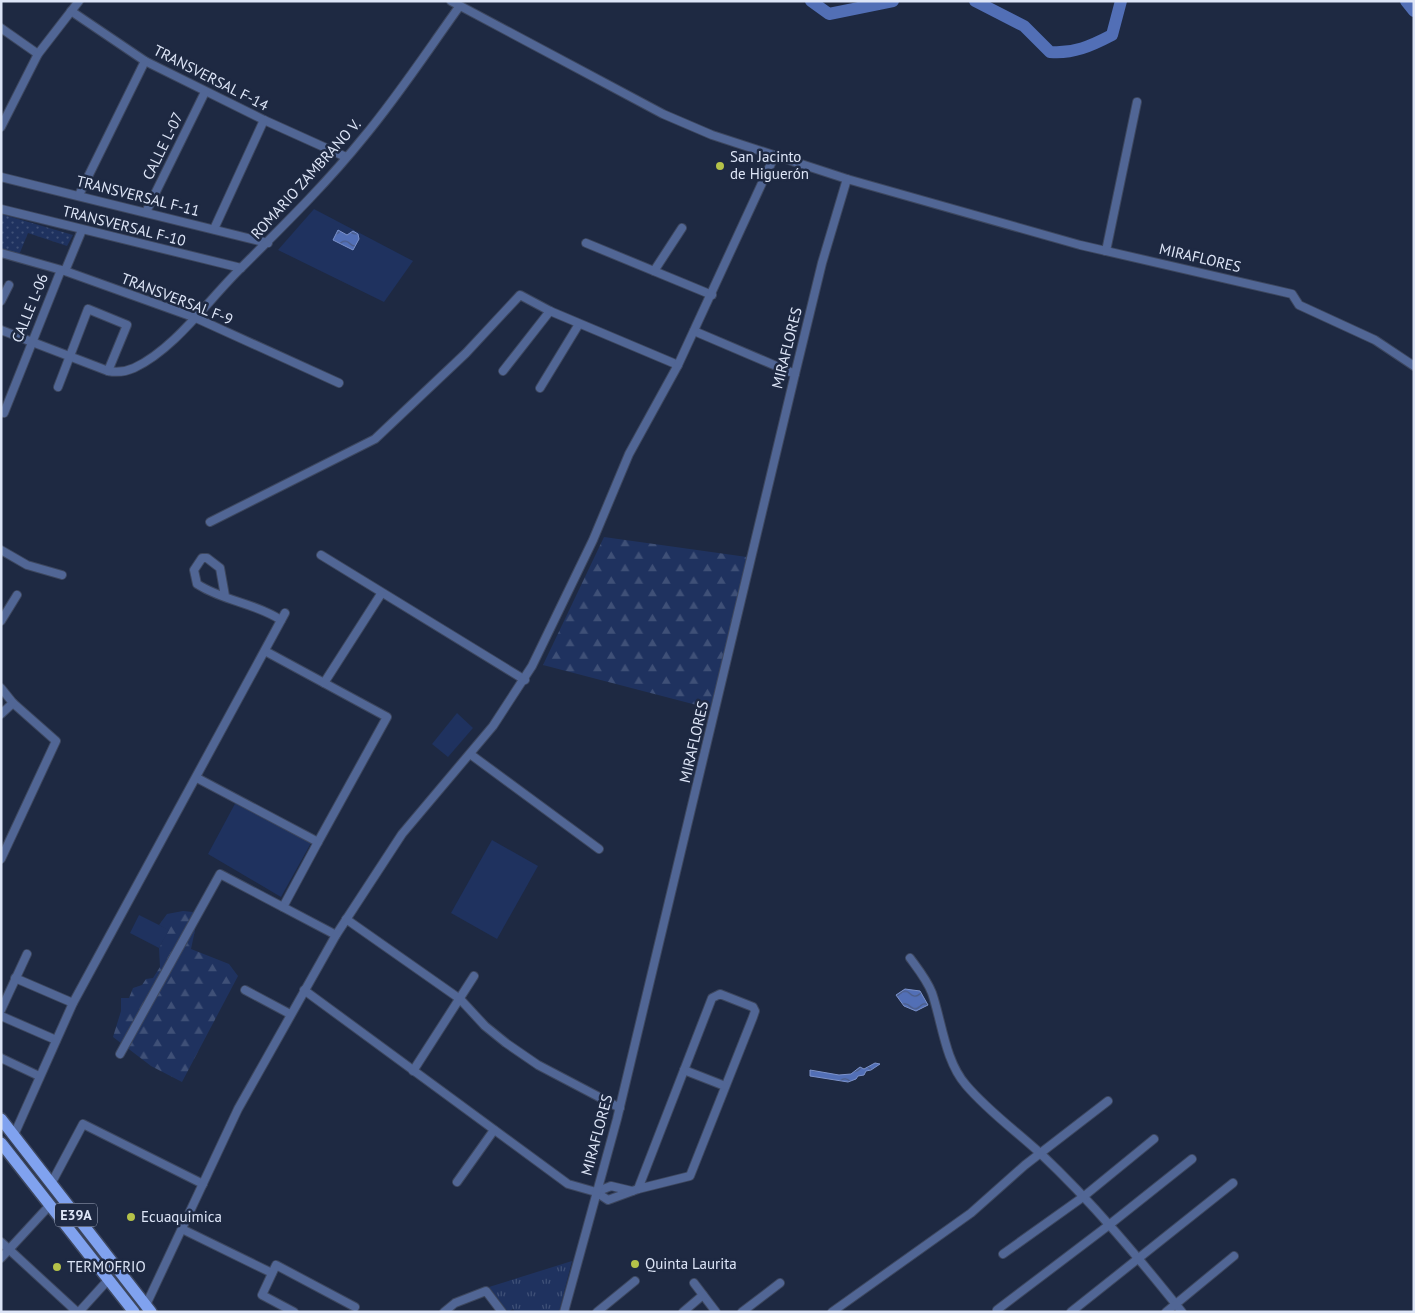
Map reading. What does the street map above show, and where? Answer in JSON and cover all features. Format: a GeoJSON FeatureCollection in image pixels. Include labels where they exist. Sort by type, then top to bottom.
{"type":"FeatureCollection","features":[{"type":"Feature","properties":{"kind":"main road","name":"E39A"},"geometry":{"type":"LineString","coordinates":[[1,1119],[148,1308]]}},
{"type":"Feature","properties":{"kind":"main road","name":"E39A"},"geometry":{"type":"LineString","coordinates":[[1,1143],[134,1312]]}},
{"type":"Feature","properties":{"kind":"street"},"geometry":{"type":"LineString","coordinates":[[1,127],[38,54],[79,1]]}},
{"type":"Feature","properties":{"kind":"street","name":"MIRAFLORES"},"geometry":{"type":"LineString","coordinates":[[451,1],[670,118],[712,135],[847,179],[1106,251],[1292,294],[1299,305],[1375,340],[1414,366]]}},
{"type":"Feature","properties":{"kind":"street","name":"ROMARIO ZAMBRANO V."},"geometry":{"type":"LineString","coordinates":[[108,372],[120,373],[134,368],[156,354],[196,318],[240,268],[268,243],[364,138],[459,6]]}},
{"type":"Feature","properties":{"kind":"street","name":"TRANSVERSAL F-14"},"geometry":{"type":"LineString","coordinates":[[71,11],[145,61],[205,92],[346,157]]}},
{"type":"Feature","properties":{"kind":"street"},"geometry":{"type":"LineString","coordinates":[[1,28],[38,54]]}},
{"type":"Feature","properties":{"kind":"street"},"geometry":{"type":"LineString","coordinates":[[79,195],[145,61]]}},
{"type":"Feature","properties":{"kind":"street","name":"CALLE L-07"},"geometry":{"type":"LineString","coordinates":[[146,212],[205,92]]}},
{"type":"Feature","properties":{"kind":"street"},"geometry":{"type":"LineString","coordinates":[[1106,251],[1137,102]]}},
{"type":"Feature","properties":{"kind":"street"},"geometry":{"type":"LineString","coordinates":[[214,229],[264,120]]}},
{"type":"Feature","properties":{"kind":"street"},"geometry":{"type":"LineString","coordinates":[[148,1308],[182,1229],[238,1109],[336,935],[412,820],[493,726],[525,680],[593,540],[629,454],[678,365],[712,295],[775,155]]}},
{"type":"Feature","properties":{"kind":"street","name":"TRANSVERSAL F-11"},"geometry":{"type":"LineString","coordinates":[[1,176],[268,243]]}},
{"type":"Feature","properties":{"kind":"street","name":"MIRAFLORES"},"geometry":{"type":"LineString","coordinates":[[564,1312],[620,1108],[822,263],[847,179]]}},
{"type":"Feature","properties":{"kind":"street","name":"TRANSVERSAL F-10"},"geometry":{"type":"LineString","coordinates":[[1,209],[240,268]]}},
{"type":"Feature","properties":{"kind":"street"},"geometry":{"type":"LineString","coordinates":[[654,271],[682,228]]}},
{"type":"Feature","properties":{"kind":"street","name":"CALLE L-06"},"geometry":{"type":"LineString","coordinates":[[4,413],[31,342],[82,230]]}},
{"type":"Feature","properties":{"kind":"street"},"geometry":{"type":"LineString","coordinates":[[586,243],[712,295]]}},
{"type":"Feature","properties":{"kind":"street","name":"TRANSVERSAL F-9"},"geometry":{"type":"LineString","coordinates":[[1,253],[63,271],[196,318],[339,383]]}},
{"type":"Feature","properties":{"kind":"street"},"geometry":{"type":"LineString","coordinates":[[1,301],[9,285]]}},
{"type":"Feature","properties":{"kind":"street"},"geometry":{"type":"LineString","coordinates":[[210,522],[375,438],[466,354],[520,294],[550,311],[678,365]]}},
{"type":"Feature","properties":{"kind":"street"},"geometry":{"type":"LineString","coordinates":[[1,330],[31,342],[70,357],[108,372],[127,325],[91,309],[86,310],[70,357],[58,387]]}},
{"type":"Feature","properties":{"kind":"street"},"geometry":{"type":"LineString","coordinates":[[502,371],[550,311]]}},
{"type":"Feature","properties":{"kind":"street"},"geometry":{"type":"LineString","coordinates":[[540,388],[579,324]]}},
{"type":"Feature","properties":{"kind":"street"},"geometry":{"type":"LineString","coordinates":[[694,331],[795,374]]}},
{"type":"Feature","properties":{"kind":"street"},"geometry":{"type":"LineString","coordinates":[[1,550],[27,565],[62,575]]}},
{"type":"Feature","properties":{"kind":"street"},"geometry":{"type":"LineString","coordinates":[[321,555],[380,594],[525,680]]}},
{"type":"Feature","properties":{"kind":"street"},"geometry":{"type":"LineString","coordinates":[[14,1135],[73,1003],[197,778],[283,616],[225,596],[197,584],[194,570],[202,558],[207,558],[220,568],[225,596]]}},
{"type":"Feature","properties":{"kind":"street"},"geometry":{"type":"LineString","coordinates":[[1,621],[17,594]]}},
{"type":"Feature","properties":{"kind":"street"},"geometry":{"type":"LineString","coordinates":[[324,683],[380,594]]}},
{"type":"Feature","properties":{"kind":"street"},"geometry":{"type":"LineString","coordinates":[[265,651],[387,717],[283,907]]}},
{"type":"Feature","properties":{"kind":"street"},"geometry":{"type":"LineString","coordinates":[[1,688],[13,703],[56,741],[1,859]]}},
{"type":"Feature","properties":{"kind":"street"},"geometry":{"type":"LineString","coordinates":[[1,714],[13,703]]}},
{"type":"Feature","properties":{"kind":"street"},"geometry":{"type":"LineString","coordinates":[[470,754],[599,849]]}},
{"type":"Feature","properties":{"kind":"street"},"geometry":{"type":"LineString","coordinates":[[197,778],[318,842]]}},
{"type":"Feature","properties":{"kind":"street"},"geometry":{"type":"LineString","coordinates":[[120,1054],[220,874],[336,935]]}},
{"type":"Feature","properties":{"kind":"street"},"geometry":{"type":"LineString","coordinates":[[346,919],[460,999],[485,1026],[522,1054],[620,1108]]}},
{"type":"Feature","properties":{"kind":"street"},"geometry":{"type":"LineString","coordinates":[[1,1010],[27,954]]}},
{"type":"Feature","properties":{"kind":"street"},"geometry":{"type":"LineString","coordinates":[[910,958],[932,994],[944,1038],[964,1084],[996,1116],[1040,1154],[1083,1197],[1139,1259],[1182,1312]]}},
{"type":"Feature","properties":{"kind":"street"},"geometry":{"type":"LineString","coordinates":[[413,1072],[474,976]]}},
{"type":"Feature","properties":{"kind":"street"},"geometry":{"type":"LineString","coordinates":[[15,978],[73,1003]]}},
{"type":"Feature","properties":{"kind":"street"},"geometry":{"type":"LineString","coordinates":[[245,990],[290,1014]]}},
{"type":"Feature","properties":{"kind":"street"},"geometry":{"type":"LineString","coordinates":[[304,990],[413,1072],[568,1184],[596,1192],[608,1200],[635,1190],[690,1176],[755,1011],[753,1007],[720,994],[712,998],[635,1190]]}},
{"type":"Feature","properties":{"kind":"street"},"geometry":{"type":"LineString","coordinates":[[1,1016],[56,1040]]}},
{"type":"Feature","properties":{"kind":"street"},"geometry":{"type":"LineString","coordinates":[[1,1058],[39,1076]]}},
{"type":"Feature","properties":{"kind":"street"},"geometry":{"type":"LineString","coordinates":[[684,1070],[726,1086]]}},
{"type":"Feature","properties":{"kind":"street"},"geometry":{"type":"LineString","coordinates":[[832,1312],[971,1213],[999,1187],[1108,1101]]}},
{"type":"Feature","properties":{"kind":"street"},"geometry":{"type":"LineString","coordinates":[[51,1184],[83,1124],[203,1184]]}},
{"type":"Feature","properties":{"kind":"street"},"geometry":{"type":"LineString","coordinates":[[457,1182],[494,1130]]}},
{"type":"Feature","properties":{"kind":"street"},"geometry":{"type":"LineString","coordinates":[[1003,1254],[1083,1197],[1154,1139]]}},
{"type":"Feature","properties":{"kind":"street"},"geometry":{"type":"LineString","coordinates":[[997,1310],[1192,1159]]}},
{"type":"Feature","properties":{"kind":"street"},"geometry":{"type":"LineString","coordinates":[[1071,1312],[1233,1183]]}},
{"type":"Feature","properties":{"kind":"street"},"geometry":{"type":"LineString","coordinates":[[596,1192],[611,1186],[635,1190]]}},
{"type":"Feature","properties":{"kind":"street"},"geometry":{"type":"LineString","coordinates":[[1,1258],[50,1205]]}},
{"type":"Feature","properties":{"kind":"street"},"geometry":{"type":"LineString","coordinates":[[182,1229],[272,1273]]}},
{"type":"Feature","properties":{"kind":"street"},"geometry":{"type":"LineString","coordinates":[[1,1242],[78,1312],[108,1280]]}},
{"type":"Feature","properties":{"kind":"street"},"geometry":{"type":"LineString","coordinates":[[1166,1312],[1234,1256]]}},
{"type":"Feature","properties":{"kind":"street"},"geometry":{"type":"LineString","coordinates":[[294,1312],[262,1295],[276,1266],[355,1307]]}},
{"type":"Feature","properties":{"kind":"street"},"geometry":{"type":"LineString","coordinates":[[597,1312],[635,1281]]}},
{"type":"Feature","properties":{"kind":"street"},"geometry":{"type":"LineString","coordinates":[[694,1283],[716,1312]]}},
{"type":"Feature","properties":{"kind":"street"},"geometry":{"type":"LineString","coordinates":[[742,1312],[780,1283]]}},
{"type":"Feature","properties":{"kind":"street"},"geometry":{"type":"LineString","coordinates":[[444,1312],[455,1303],[486,1291],[502,1312]]}},
{"type":"Feature","properties":{"kind":"street"},"geometry":{"type":"LineString","coordinates":[[683,1312],[703,1295]]}},
{"type":"Feature","properties":{"kind":"green space"},"geometry":{"type":"Polygon","coordinates":[[[314,209],[413,261],[384,302],[278,250],[314,209]]]}},
{"type":"Feature","properties":{"kind":"green space"},"geometry":{"type":"Polygon","coordinates":[[[1,214],[73,235],[67,246],[28,233],[19,255],[1,250],[1,214]]]}},
{"type":"Feature","properties":{"kind":"green space"},"geometry":{"type":"Polygon","coordinates":[[[604,537],[747,557],[712,709],[543,665],[604,537]]]}},
{"type":"Feature","properties":{"kind":"green space"},"geometry":{"type":"Polygon","coordinates":[[[457,713],[473,728],[448,757],[432,744],[457,713]]]}},
{"type":"Feature","properties":{"kind":"green space"},"geometry":{"type":"Polygon","coordinates":[[[237,800],[311,843],[281,897],[208,854],[237,800]]]}},
{"type":"Feature","properties":{"kind":"green space"},"geometry":{"type":"Polygon","coordinates":[[[492,840],[538,866],[497,939],[451,913],[492,840]]]}},
{"type":"Feature","properties":{"kind":"green space"},"geometry":{"type":"Polygon","coordinates":[[[183,911],[193,912],[195,930],[191,949],[229,964],[238,976],[182,1082],[151,1066],[113,1037],[121,1011],[121,998],[129,998],[133,988],[142,985],[146,979],[153,978],[160,967],[159,948],[168,930],[159,925],[167,914],[183,911]]]}},
{"type":"Feature","properties":{"kind":"green space"},"geometry":{"type":"Polygon","coordinates":[[[139,915],[169,930],[159,948],[130,933],[139,915]]]}},
{"type":"Feature","properties":{"kind":"green space"},"geometry":{"type":"Polygon","coordinates":[[[572,1261],[559,1312],[515,1312],[513,1309],[508,1312],[489,1287],[572,1261]]]}},
{"type":"Feature","properties":{"kind":"water"},"geometry":{"type":"Polygon","coordinates":[[[338,230],[347,235],[353,231],[358,234],[359,239],[353,250],[333,240],[338,230]]]}},
{"type":"Feature","properties":{"kind":"water"},"geometry":{"type":"Polygon","coordinates":[[[905,989],[920,991],[928,1005],[916,1011],[904,1006],[896,995],[905,989]]]}},
{"type":"Feature","properties":{"kind":"water"},"geometry":{"type":"Polygon","coordinates":[[[875,1063],[880,1064],[866,1071],[864,1075],[848,1082],[810,1076],[810,1070],[839,1075],[851,1074],[860,1067],[864,1069],[875,1063]]]}},
{"type":"Feature","properties":{"kind":"waterway"},"geometry":{"type":"LineString","coordinates":[[811,1],[829,14],[893,1]]}},
{"type":"Feature","properties":{"kind":"waterway"},"geometry":{"type":"LineString","coordinates":[[975,1],[1024,26],[1050,52],[1066,52],[1082,48],[1112,35],[1121,1]]}},
{"type":"Feature","properties":{"kind":"waterway"},"geometry":{"type":"LineString","coordinates":[[1406,1],[1414,11]]}},
{"type":"Feature","properties":{"kind":"place","name":"San Jacinto de Higuerón"},"geometry":{"type":"Point","coordinates":[720,166]}},
{"type":"Feature","properties":{"kind":"place","name":"Ecuaquimica"},"geometry":{"type":"Point","coordinates":[131,1217]}},
{"type":"Feature","properties":{"kind":"place","name":"Quinta Laurita"},"geometry":{"type":"Point","coordinates":[635,1264]}},
{"type":"Feature","properties":{"kind":"place","name":"TERMOFRIO"},"geometry":{"type":"Point","coordinates":[57,1267]}}]}
